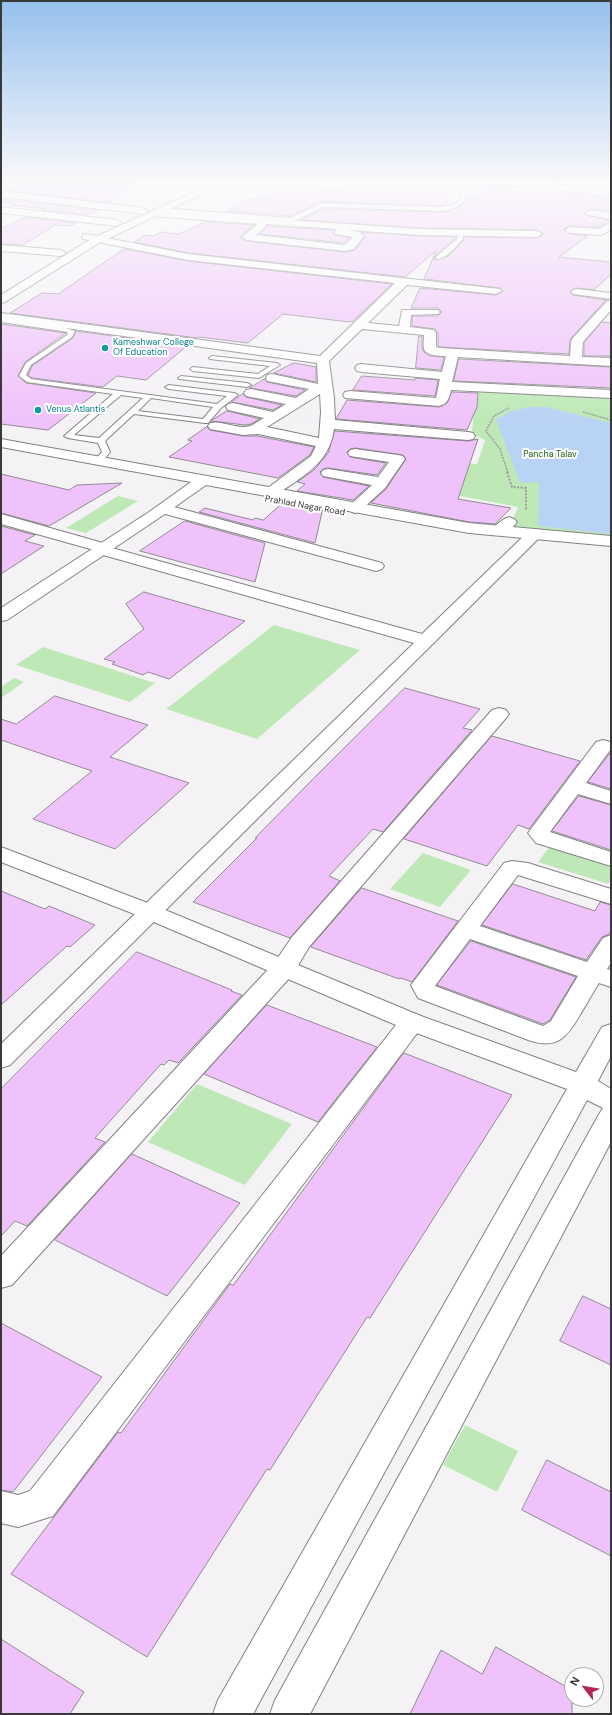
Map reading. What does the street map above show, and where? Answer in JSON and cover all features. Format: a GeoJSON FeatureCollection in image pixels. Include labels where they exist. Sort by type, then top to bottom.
{"type":"FeatureCollection","features":[{"type":"Feature","properties":{"kind":"street"},"geometry":{"type":"LineString","coordinates":[[1,290],[46,262]]}},
{"type":"Feature","properties":{"kind":"street"},"geometry":{"type":"LineString","coordinates":[[1,300],[62,262]]}},
{"type":"Feature","properties":{"kind":"street"},"geometry":{"type":"LineString","coordinates":[[233,262],[496,291]]}},
{"type":"Feature","properties":{"kind":"street"},"geometry":{"type":"LineString","coordinates":[[270,493],[316,459],[320,454],[329,424],[323,387],[323,360],[404,281]]}},
{"type":"Feature","properties":{"kind":"street"},"geometry":{"type":"LineString","coordinates":[[577,292],[611,296]]}},
{"type":"Feature","properties":{"kind":"street"},"geometry":{"type":"LineString","coordinates":[[576,360],[577,340],[611,303]]}},
{"type":"Feature","properties":{"kind":"street"},"geometry":{"type":"LineString","coordinates":[[404,329],[406,312],[434,312]]}},
{"type":"Feature","properties":{"kind":"street"},"geometry":{"type":"LineString","coordinates":[[1,316],[323,360]]}},
{"type":"Feature","properties":{"kind":"street"},"geometry":{"type":"LineString","coordinates":[[358,325],[430,333],[430,349],[433,351],[606,362],[605,385],[446,381],[361,368]]}},
{"type":"Feature","properties":{"kind":"street"},"geometry":{"type":"LineString","coordinates":[[350,395],[439,402],[442,399],[452,353]]}},
{"type":"Feature","properties":{"kind":"street"},"geometry":{"type":"LineString","coordinates":[[494,376],[497,356]]}},
{"type":"Feature","properties":{"kind":"street"},"geometry":{"type":"LineString","coordinates":[[539,378],[541,358]]}},
{"type":"Feature","properties":{"kind":"street"},"geometry":{"type":"LineString","coordinates":[[272,378],[323,387]]}},
{"type":"Feature","properties":{"kind":"street"},"geometry":{"type":"LineString","coordinates":[[256,430],[256,428],[323,387]]}},
{"type":"Feature","properties":{"kind":"street"},"geometry":{"type":"LineString","coordinates":[[249,389],[297,402]]}},
{"type":"Feature","properties":{"kind":"street"},"geometry":{"type":"LineString","coordinates":[[233,401],[275,416]]}},
{"type":"Feature","properties":{"kind":"street"},"geometry":{"type":"LineString","coordinates":[[329,424],[468,436]]}},
{"type":"Feature","properties":{"kind":"street"},"geometry":{"type":"LineString","coordinates":[[215,426],[243,431],[256,430],[324,443]]}},
{"type":"Feature","properties":{"kind":"street"},"geometry":{"type":"LineString","coordinates":[[1,443],[100,460],[199,483],[270,493],[469,528],[504,526],[531,538],[611,541]]}},
{"type":"Feature","properties":{"kind":"street","name":"Prahlad Nagar Road"},"geometry":{"type":"LineString","coordinates":[[1,451],[199,483],[467,536],[531,538],[611,548]]}},
{"type":"Feature","properties":{"kind":"street"},"geometry":{"type":"LineString","coordinates":[[355,453],[398,459],[382,482],[355,508]]}},
{"type":"Feature","properties":{"kind":"street"},"geometry":{"type":"LineString","coordinates":[[328,473],[382,482]]}},
{"type":"Feature","properties":{"kind":"street"},"geometry":{"type":"LineString","coordinates":[[1,616],[163,509],[199,483]]}},
{"type":"Feature","properties":{"kind":"street"},"geometry":{"type":"LineString","coordinates":[[163,509],[376,566]]}},
{"type":"Feature","properties":{"kind":"street"},"geometry":{"type":"LineString","coordinates":[[1,520],[426,642]]}},
{"type":"Feature","properties":{"kind":"street"},"geometry":{"type":"LineString","coordinates":[[1,1059],[531,538]]}},
{"type":"Feature","properties":{"kind":"street"},"geometry":{"type":"LineString","coordinates":[[1,1276],[284,968],[300,942],[499,714]]}},
{"type":"Feature","properties":{"kind":"street"},"geometry":{"type":"LineString","coordinates":[[603,746],[539,832],[544,838],[611,859]]}},
{"type":"Feature","properties":{"kind":"street"},"geometry":{"type":"LineString","coordinates":[[573,786],[611,798]]}},
{"type":"Feature","properties":{"kind":"street"},"geometry":{"type":"LineString","coordinates":[[1,854],[150,912],[412,1022],[582,1084],[611,1101]]}},
{"type":"Feature","properties":{"kind":"street"},"geometry":{"type":"LineString","coordinates":[[611,897],[520,868],[512,868],[465,929],[424,985],[424,988],[427,992],[540,1035],[547,1036],[552,1034],[560,1027],[602,976],[611,943]]}},
{"type":"Feature","properties":{"kind":"street"},"geometry":{"type":"LineString","coordinates":[[465,929],[602,976]]}},
{"type":"Feature","properties":{"kind":"street"},"geometry":{"type":"LineString","coordinates":[[1,1507],[18,1511],[41,1504],[412,1022]]}},
{"type":"Feature","properties":{"kind":"street"},"geometry":{"type":"LineString","coordinates":[[232,1714],[611,1034]]}},
{"type":"Feature","properties":{"kind":"street"},"geometry":{"type":"LineString","coordinates":[[289,1714],[611,1116]]}},
{"type":"Feature","properties":{"kind":"lane"},"geometry":{"type":"LineString","coordinates":[[1,320],[72,331],[70,336],[28,364],[22,376],[29,381],[218,406],[233,401],[249,389],[259,376],[292,356]]}},
{"type":"Feature","properties":{"kind":"lane"},"geometry":{"type":"LineString","coordinates":[[212,358],[277,365]]}},
{"type":"Feature","properties":{"kind":"lane"},"geometry":{"type":"LineString","coordinates":[[193,368],[259,376]]}},
{"type":"Feature","properties":{"kind":"lane"},"geometry":{"type":"LineString","coordinates":[[180,378],[249,389]]}},
{"type":"Feature","properties":{"kind":"lane"},"geometry":{"type":"LineString","coordinates":[[168,387],[233,401]]}},
{"type":"Feature","properties":{"kind":"lane"},"geometry":{"type":"LineString","coordinates":[[101,441],[68,436],[119,393]]}},
{"type":"Feature","properties":{"kind":"lane"},"geometry":{"type":"LineString","coordinates":[[101,441],[149,396]]}},
{"type":"Feature","properties":{"kind":"lane"},"geometry":{"type":"LineString","coordinates":[[132,412],[205,421],[218,406]]}},
{"type":"Feature","properties":{"kind":"lane"},"geometry":{"type":"LineString","coordinates":[[100,460],[106,452],[101,441]]}},
{"type":"Feature","properties":{"kind":"path"},"geometry":{"type":"LineString","coordinates":[[515,407],[504,409],[492,417],[486,431],[500,449],[512,487],[526,488],[526,510]]}},
{"type":"Feature","properties":{"kind":"path"},"geometry":{"type":"LineString","coordinates":[[580,411],[611,420]]}},
{"type":"Feature","properties":{"kind":"green space","name":"Pancha Talav"},"geometry":{"type":"Polygon","coordinates":[[[475,391],[611,398],[611,541],[508,531],[518,507],[381,481],[396,458],[477,464],[485,440],[472,434],[475,391]]]}},
{"type":"Feature","properties":{"kind":"green space"},"geometry":{"type":"Polygon","coordinates":[[[118,496],[138,501],[86,533],[66,528],[118,496]]]}},
{"type":"Feature","properties":{"kind":"green space"},"geometry":{"type":"Polygon","coordinates":[[[274,625],[360,650],[257,739],[166,709],[274,625]]]}},
{"type":"Feature","properties":{"kind":"green space"},"geometry":{"type":"Polygon","coordinates":[[[43,647],[155,683],[130,702],[16,665],[43,647]]]}},
{"type":"Feature","properties":{"kind":"green space"},"geometry":{"type":"Polygon","coordinates":[[[14,678],[24,682],[1,698],[1,687],[14,678]]]}},
{"type":"Feature","properties":{"kind":"green space"},"geometry":{"type":"Polygon","coordinates":[[[555,840],[611,858],[611,880],[608,884],[538,862],[555,840]]]}},
{"type":"Feature","properties":{"kind":"green space"},"geometry":{"type":"Polygon","coordinates":[[[423,853],[471,870],[440,907],[390,889],[423,853]]]}},
{"type":"Feature","properties":{"kind":"green space"},"geometry":{"type":"Polygon","coordinates":[[[197,1084],[292,1124],[245,1185],[148,1142],[197,1084]]]}},
{"type":"Feature","properties":{"kind":"green space"},"geometry":{"type":"Polygon","coordinates":[[[465,1425],[518,1451],[497,1492],[443,1465],[465,1425]]]}},
{"type":"Feature","properties":{"kind":"water"},"geometry":{"type":"Polygon","coordinates":[[[528,407],[547,407],[611,423],[611,534],[538,526],[539,482],[520,483],[496,420],[509,412],[528,407]]]}},
{"type":"Feature","properties":{"kind":"building"},"geometry":{"type":"Polygon","coordinates":[[[105,262],[197,262],[392,284],[353,321],[349,322],[283,314],[248,343],[197,338],[10,313],[42,293],[58,294],[105,262]]]}},
{"type":"Feature","properties":{"kind":"building"},"geometry":{"type":"Polygon","coordinates":[[[270,262],[423,262],[405,277],[270,262]]]}},
{"type":"Feature","properties":{"kind":"building"},"geometry":{"type":"Polygon","coordinates":[[[431,262],[611,262],[611,274],[594,290],[577,288],[570,291],[573,295],[606,300],[572,337],[570,341],[569,354],[438,346],[438,333],[435,329],[412,326],[412,316],[438,316],[442,312],[438,308],[411,308],[420,288],[496,295],[503,291],[500,288],[424,279],[431,262]]]}},
{"type":"Feature","properties":{"kind":"building"},"geometry":{"type":"Polygon","coordinates":[[[602,322],[611,323],[611,356],[584,356],[584,343],[602,322]]]}},
{"type":"Feature","properties":{"kind":"building"},"geometry":{"type":"Polygon","coordinates":[[[1,324],[66,333],[25,362],[18,376],[26,383],[96,393],[48,430],[1,424],[1,324]]]}},
{"type":"Feature","properties":{"kind":"building"},"geometry":{"type":"Polygon","coordinates":[[[76,331],[187,346],[146,380],[117,376],[103,387],[32,378],[28,375],[32,366],[73,338],[76,331]]]}},
{"type":"Feature","properties":{"kind":"building"},"geometry":{"type":"Polygon","coordinates":[[[419,336],[422,336],[422,348],[424,352],[430,356],[444,357],[441,370],[416,368],[419,336]]]}},
{"type":"Feature","properties":{"kind":"building"},"geometry":{"type":"Polygon","coordinates":[[[459,359],[611,367],[611,388],[454,381],[459,359]]]}},
{"type":"Feature","properties":{"kind":"building"},"geometry":{"type":"Polygon","coordinates":[[[294,363],[316,367],[316,382],[274,373],[294,363]]]}},
{"type":"Feature","properties":{"kind":"building"},"geometry":{"type":"Polygon","coordinates":[[[362,376],[415,380],[415,378],[438,380],[435,396],[353,390],[362,376]]]}},
{"type":"Feature","properties":{"kind":"building"},"geometry":{"type":"Polygon","coordinates":[[[265,379],[267,382],[305,390],[296,396],[250,388],[265,379]]]}},
{"type":"Feature","properties":{"kind":"building"},"geometry":{"type":"Polygon","coordinates":[[[452,392],[478,393],[477,407],[467,430],[336,419],[347,400],[439,407],[447,403],[452,392]]]}},
{"type":"Feature","properties":{"kind":"building"},"geometry":{"type":"Polygon","coordinates":[[[243,394],[246,397],[282,405],[273,410],[232,402],[243,394]]]}},
{"type":"Feature","properties":{"kind":"building"},"geometry":{"type":"Polygon","coordinates":[[[227,411],[260,419],[251,424],[245,425],[211,421],[227,411]]]}},
{"type":"Feature","properties":{"kind":"building"},"geometry":{"type":"Polygon","coordinates":[[[207,427],[210,430],[243,436],[257,436],[314,447],[310,455],[278,478],[169,457],[192,441],[188,440],[207,427]]]}},
{"type":"Feature","properties":{"kind":"building"},"geometry":{"type":"Polygon","coordinates":[[[335,431],[468,441],[478,439],[458,499],[511,508],[495,524],[469,522],[371,503],[386,489],[406,459],[403,455],[355,448],[350,449],[347,452],[350,457],[386,463],[377,475],[328,468],[323,469],[320,472],[323,477],[369,486],[353,500],[297,491],[305,484],[297,482],[314,470],[328,453],[335,431]]]}},
{"type":"Feature","properties":{"kind":"building"},"geometry":{"type":"Polygon","coordinates":[[[1,474],[69,490],[77,485],[122,483],[49,526],[1,513],[1,474]]]}},
{"type":"Feature","properties":{"kind":"building"},"geometry":{"type":"Polygon","coordinates":[[[285,501],[323,508],[315,543],[199,512],[205,508],[253,520],[255,518],[263,520],[285,501]]]}},
{"type":"Feature","properties":{"kind":"building"},"geometry":{"type":"Polygon","coordinates":[[[185,521],[265,543],[255,582],[140,551],[185,521]]]}},
{"type":"Feature","properties":{"kind":"building"},"geometry":{"type":"Polygon","coordinates":[[[1,526],[35,535],[25,541],[44,546],[1,574],[1,526]]]}},
{"type":"Feature","properties":{"kind":"building"},"geometry":{"type":"Polygon","coordinates":[[[144,592],[245,621],[169,679],[148,672],[143,675],[112,664],[115,662],[104,659],[144,629],[126,604],[144,592]]]}},
{"type":"Feature","properties":{"kind":"building"},"geometry":{"type":"Polygon","coordinates":[[[405,688],[480,709],[463,728],[472,730],[383,832],[373,829],[329,876],[340,881],[290,938],[193,902],[313,779],[405,688]]]}},
{"type":"Feature","properties":{"kind":"building"},"geometry":{"type":"Polygon","coordinates":[[[55,696],[148,725],[110,757],[189,783],[115,849],[33,819],[92,771],[1,740],[1,719],[16,724],[55,696]]]}},
{"type":"Feature","properties":{"kind":"building"},"geometry":{"type":"Polygon","coordinates":[[[492,736],[580,761],[529,829],[518,825],[487,866],[404,839],[492,736]]]}},
{"type":"Feature","properties":{"kind":"building"},"geometry":{"type":"Polygon","coordinates":[[[611,752],[611,789],[588,782],[611,752]]]}},
{"type":"Feature","properties":{"kind":"building"},"geometry":{"type":"Polygon","coordinates":[[[579,796],[611,805],[611,850],[552,831],[579,796]]]}},
{"type":"Feature","properties":{"kind":"building"},"geometry":{"type":"Polygon","coordinates":[[[513,884],[595,911],[600,902],[611,905],[611,931],[609,934],[602,937],[586,960],[482,925],[513,884]]]}},
{"type":"Feature","properties":{"kind":"building"},"geometry":{"type":"Polygon","coordinates":[[[362,888],[458,921],[412,982],[401,978],[399,979],[311,947],[362,888]]]}},
{"type":"Feature","properties":{"kind":"building"},"geometry":{"type":"Polygon","coordinates":[[[1,891],[45,909],[49,906],[95,925],[70,947],[67,946],[1,1005],[1,891]]]}},
{"type":"Feature","properties":{"kind":"building"},"geometry":{"type":"Polygon","coordinates":[[[471,941],[576,977],[550,1020],[543,1024],[437,985],[471,941]]]}},
{"type":"Feature","properties":{"kind":"building"},"geometry":{"type":"Polygon","coordinates":[[[137,952],[242,995],[178,1063],[169,1060],[164,1065],[161,1064],[95,1138],[105,1142],[27,1226],[15,1221],[1,1236],[1,1089],[137,952]]]}},
{"type":"Feature","properties":{"kind":"building"},"geometry":{"type":"Polygon","coordinates":[[[267,1005],[377,1047],[318,1122],[204,1074],[267,1005]]]}},
{"type":"Feature","properties":{"kind":"building"},"geometry":{"type":"Polygon","coordinates":[[[404,1053],[512,1095],[370,1318],[367,1317],[270,1470],[267,1469],[147,1657],[11,1574],[118,1432],[121,1433],[230,1284],[233,1285],[404,1053]]]}},
{"type":"Feature","properties":{"kind":"building"},"geometry":{"type":"Polygon","coordinates":[[[132,1154],[240,1203],[167,1296],[55,1240],[132,1154]]]}},
{"type":"Feature","properties":{"kind":"building"},"geometry":{"type":"Polygon","coordinates":[[[583,1296],[611,1309],[611,1365],[560,1341],[583,1296]]]}},
{"type":"Feature","properties":{"kind":"building"},"geometry":{"type":"Polygon","coordinates":[[[1,1323],[102,1377],[13,1492],[1,1490],[1,1323]]]}},
{"type":"Feature","properties":{"kind":"building"},"geometry":{"type":"Polygon","coordinates":[[[547,1460],[611,1492],[611,1556],[522,1510],[547,1460]]]}},
{"type":"Feature","properties":{"kind":"building"},"geometry":{"type":"Polygon","coordinates":[[[1,1639],[84,1692],[70,1714],[1,1714],[1,1639]]]}},
{"type":"Feature","properties":{"kind":"building"},"geometry":{"type":"Polygon","coordinates":[[[496,1647],[564,1685],[564,1707],[572,1707],[572,1714],[410,1714],[441,1650],[482,1674],[496,1647]]]}},
{"type":"Feature","properties":{"kind":"place","name":"Kameshwar College Of Education"},"geometry":{"type":"Point","coordinates":[105,348]}},
{"type":"Feature","properties":{"kind":"place","name":"Venus Atlantis"},"geometry":{"type":"Point","coordinates":[38,410]}}]}
